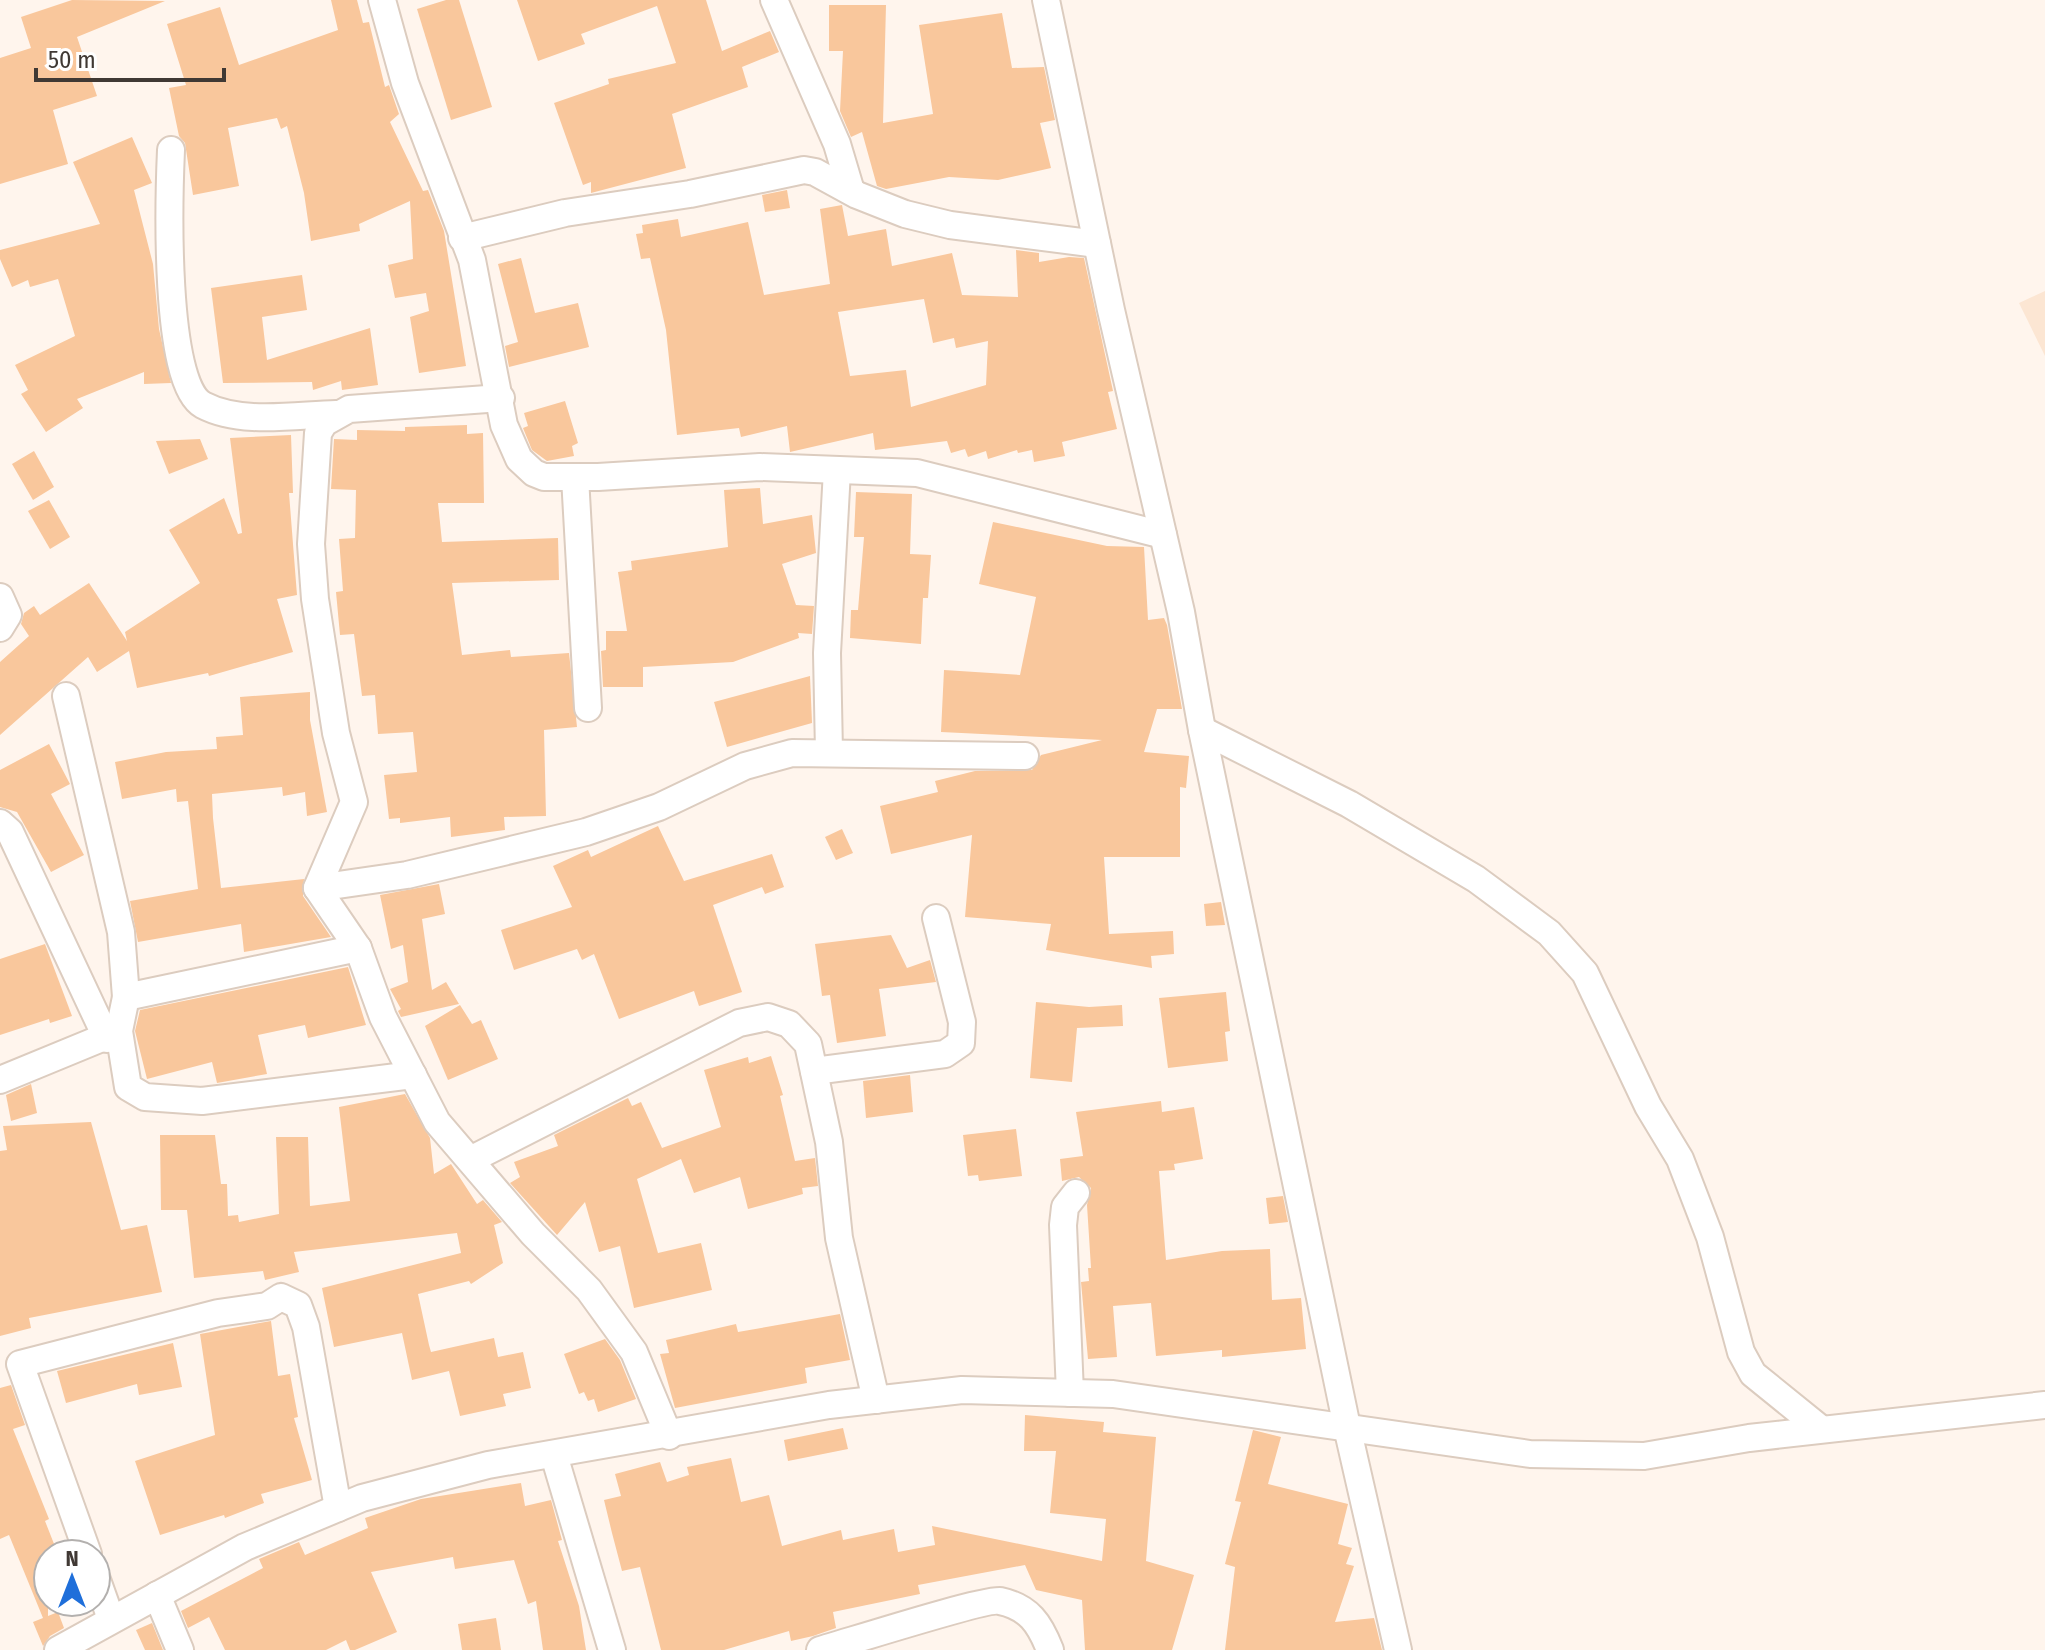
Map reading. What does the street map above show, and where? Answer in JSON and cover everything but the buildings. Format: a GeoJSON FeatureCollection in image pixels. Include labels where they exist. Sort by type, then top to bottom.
{"type":"FeatureCollection","features":[{"type":"Feature","properties":{"kind":"street"},"geometry":{"type":"LineString","coordinates":[[382,0],[405,83],[472,260],[504,425],[526,467],[544,477],[760,467],[917,473],[1163,535]]}},
{"type":"Feature","properties":{"kind":"street"},"geometry":{"type":"LineString","coordinates":[[774,0],[837,144],[851,191]]}},
{"type":"Feature","properties":{"kind":"street"},"geometry":{"type":"LineString","coordinates":[[1046,0],[1163,535],[1347,1427],[1398,1650]]}},
{"type":"Feature","properties":{"kind":"street"},"geometry":{"type":"LineString","coordinates":[[815,172],[837,144]]}},
{"type":"Feature","properties":{"kind":"street"},"geometry":{"type":"LineString","coordinates":[[171,150],[168,210],[172,298],[184,376],[193,396],[201,404],[222,412],[259,416],[336,414],[349,409],[501,398]]}},
{"type":"Feature","properties":{"kind":"street"},"geometry":{"type":"LineString","coordinates":[[462,238],[565,213],[690,194],[788,173],[815,172],[905,214],[950,225],[1097,244]]}},
{"type":"Feature","properties":{"kind":"street"},"geometry":{"type":"LineString","coordinates":[[317,888],[354,802],[336,733],[323,657],[311,544],[318,433],[336,414]]}},
{"type":"Feature","properties":{"kind":"street"},"geometry":{"type":"LineString","coordinates":[[829,752],[827,653],[837,470]]}},
{"type":"Feature","properties":{"kind":"street"},"geometry":{"type":"LineString","coordinates":[[575,477],[588,708]]}},
{"type":"Feature","properties":{"kind":"street"},"geometry":{"type":"LineString","coordinates":[[0,597],[8,615],[0,628]]}},
{"type":"Feature","properties":{"kind":"street"},"geometry":{"type":"LineString","coordinates":[[0,1080],[113,1035],[126,997],[121,932],[66,696]]}},
{"type":"Feature","properties":{"kind":"street"},"geometry":{"type":"LineString","coordinates":[[1202,730],[1349,804],[1476,879],[1549,933],[1585,973],[1648,1106],[1680,1159],[1710,1237],[1741,1352],[1753,1374],[1821,1429]]}},
{"type":"Feature","properties":{"kind":"street"},"geometry":{"type":"LineString","coordinates":[[317,888],[407,875],[474,856],[586,832],[659,807],[745,766],[792,753],[1025,756]]}},
{"type":"Feature","properties":{"kind":"street"},"geometry":{"type":"LineString","coordinates":[[0,823],[10,832],[113,1035],[128,1087],[145,1097],[202,1101],[413,1075]]}},
{"type":"Feature","properties":{"kind":"street"},"geometry":{"type":"LineString","coordinates":[[317,888],[358,948],[383,1017],[437,1122],[533,1234],[589,1290],[634,1352],[669,1436]]}},
{"type":"Feature","properties":{"kind":"street"},"geometry":{"type":"LineString","coordinates":[[814,1071],[945,1054],[961,1043],[962,1022],[936,918]]}},
{"type":"Feature","properties":{"kind":"street"},"geometry":{"type":"LineString","coordinates":[[126,997],[358,948]]}},
{"type":"Feature","properties":{"kind":"street"},"geometry":{"type":"LineString","coordinates":[[470,1160],[739,1023],[768,1017],[789,1024],[808,1044],[829,1142],[839,1238],[876,1400]]}},
{"type":"Feature","properties":{"kind":"street"},"geometry":{"type":"LineString","coordinates":[[1070,1393],[1063,1225],[1065,1207],[1076,1193]]}},
{"type":"Feature","properties":{"kind":"street"},"geometry":{"type":"LineString","coordinates":[[81,1538],[10,1368],[218,1313],[267,1306],[281,1297],[298,1305],[306,1327],[338,1508]]}},
{"type":"Feature","properties":{"kind":"street"},"geometry":{"type":"LineString","coordinates":[[58,1650],[245,1547],[362,1498],[488,1465],[876,1400],[962,1390],[1113,1394],[1530,1454],[1644,1456],[1821,1429],[2045,1405]]}},
{"type":"Feature","properties":{"kind":"street"},"geometry":{"type":"LineString","coordinates":[[554,1455],[612,1650]]}},
{"type":"Feature","properties":{"kind":"street"},"geometry":{"type":"LineString","coordinates":[[157,1595],[180,1650]]}},
{"type":"Feature","properties":{"kind":"street"},"geometry":{"type":"LineString","coordinates":[[820,1650],[997,1600],[1027,1612],[1039,1622],[1050,1650]]}},
{"type":"Feature","properties":{"kind":"shaded area"},"geometry":{"type":"Polygon","coordinates":[[[2045,291],[2045,356],[2019,303],[2045,291]]]}}]}
